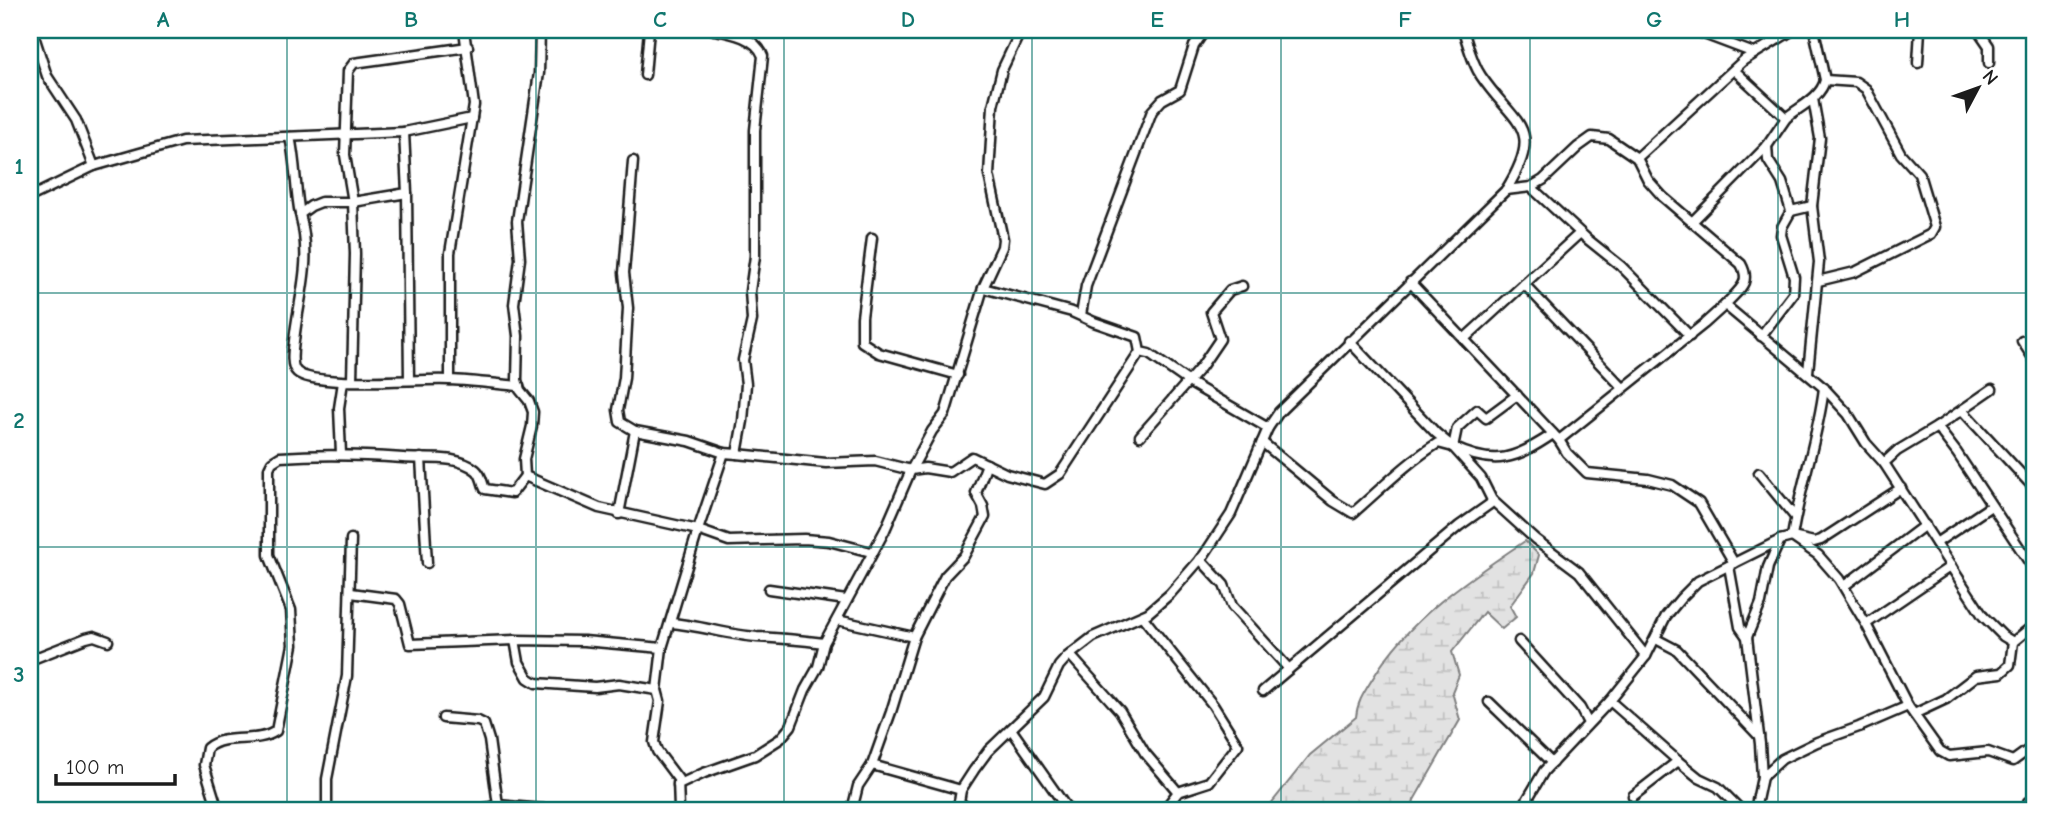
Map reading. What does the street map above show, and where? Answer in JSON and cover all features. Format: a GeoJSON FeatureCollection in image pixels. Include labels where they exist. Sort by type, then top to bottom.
{"type":"FeatureCollection","features":[{"type":"Feature","properties":{"kind":"street"},"geometry":{"type":"LineString","coordinates":[[32,30],[47,76],[76,120],[94,166]]}},
{"type":"Feature","properties":{"kind":"street"},"geometry":{"type":"LineString","coordinates":[[450,380],[450,253],[474,105],[464,30]]}},
{"type":"Feature","properties":{"kind":"street"},"geometry":{"type":"LineString","coordinates":[[218,810],[204,765],[207,748],[222,740],[246,740],[276,730],[293,645],[291,610],[269,555],[269,468],[272,462],[280,457],[341,454],[460,462],[480,474],[485,489],[506,494],[512,493],[525,476],[524,459],[533,412],[519,386],[514,304],[520,260],[517,221],[539,73],[540,30]]}},
{"type":"Feature","properties":{"kind":"street"},"geometry":{"type":"LineString","coordinates":[[645,75],[649,30]]}},
{"type":"Feature","properties":{"kind":"street"},"geometry":{"type":"LineString","coordinates":[[714,30],[737,35],[757,46],[763,56],[755,130],[755,256],[750,291],[752,320],[743,360],[746,384],[737,454]]}},
{"type":"Feature","properties":{"kind":"street"},"geometry":{"type":"LineString","coordinates":[[678,785],[704,773],[746,760],[780,740],[791,726],[805,690],[818,667],[824,643],[885,530],[932,430],[945,414],[983,288],[1002,247],[1003,239],[989,175],[993,106],[1002,70],[1021,30]]}},
{"type":"Feature","properties":{"kind":"street"},"geometry":{"type":"LineString","coordinates":[[1081,315],[1086,286],[1152,111],[1162,100],[1180,90],[1194,46],[1205,30]]}},
{"type":"Feature","properties":{"kind":"street"},"geometry":{"type":"LineString","coordinates":[[970,810],[956,806],[961,790],[988,751],[1044,697],[1059,666],[1093,637],[1149,613],[1170,594],[1200,559],[1231,514],[1268,428],[1279,412],[1506,190],[1524,155],[1522,129],[1516,118],[1479,75],[1464,30]]}},
{"type":"Feature","properties":{"kind":"street"},"geometry":{"type":"LineString","coordinates":[[1693,30],[1754,53]]}},
{"type":"Feature","properties":{"kind":"street"},"geometry":{"type":"LineString","coordinates":[[1636,158],[1754,53],[1793,30]]}},
{"type":"Feature","properties":{"kind":"street"},"geometry":{"type":"LineString","coordinates":[[1693,221],[1767,146],[1786,118],[1813,99],[1824,86],[1814,30]]}},
{"type":"Feature","properties":{"kind":"street"},"geometry":{"type":"LineString","coordinates":[[1918,63],[1920,30]]}},
{"type":"Feature","properties":{"kind":"street"},"geometry":{"type":"LineString","coordinates":[[1978,30],[1989,46],[1989,63]]}},
{"type":"Feature","properties":{"kind":"street"},"geometry":{"type":"LineString","coordinates":[[341,454],[339,408],[348,381],[355,254],[353,202],[345,155],[348,71],[354,63],[468,47]]}},
{"type":"Feature","properties":{"kind":"street"},"geometry":{"type":"LineString","coordinates":[[1734,70],[1786,118]]}},
{"type":"Feature","properties":{"kind":"street"},"geometry":{"type":"LineString","coordinates":[[1818,281],[1855,272],[1931,234],[1935,228],[1919,174],[1897,147],[1866,89],[1856,82],[1825,80]]}},
{"type":"Feature","properties":{"kind":"street"},"geometry":{"type":"LineString","coordinates":[[1808,372],[1819,262],[1812,206],[1820,138],[1813,99]]}},
{"type":"Feature","properties":{"kind":"street"},"geometry":{"type":"LineString","coordinates":[[30,197],[94,166],[182,141],[404,132],[472,118]]}},
{"type":"Feature","properties":{"kind":"street"},"geometry":{"type":"LineString","coordinates":[[404,132],[410,380]]}},
{"type":"Feature","properties":{"kind":"street"},"geometry":{"type":"LineString","coordinates":[[290,137],[295,157],[296,191],[307,239],[304,289],[294,340],[293,367],[297,372],[306,377],[348,381],[450,380],[519,386]]}},
{"type":"Feature","properties":{"kind":"street"},"geometry":{"type":"LineString","coordinates":[[1262,442],[1333,501],[1353,513],[1401,469],[1438,443],[1481,458],[1512,457],[1556,437],[1690,336],[1745,283],[1746,274],[1741,264],[1663,197],[1648,180],[1636,158],[1609,139],[1592,137],[1543,180],[1531,187],[1506,190]]}},
{"type":"Feature","properties":{"kind":"street"},"geometry":{"type":"LineString","coordinates":[[1760,336],[1793,294],[1794,277],[1781,235],[1782,227],[1791,211],[1782,182],[1768,160],[1767,146]]}},
{"type":"Feature","properties":{"kind":"street"},"geometry":{"type":"LineString","coordinates":[[632,162],[624,273],[628,308],[624,378],[618,410],[620,422],[635,431],[689,441],[723,453],[826,463],[875,461],[911,470],[925,468],[950,472],[972,457],[1007,474],[1045,484],[1060,474],[1140,352],[1137,337],[1081,315],[983,288]]}},
{"type":"Feature","properties":{"kind":"street"},"geometry":{"type":"LineString","coordinates":[[1531,187],[1580,233],[1621,266],[1690,336]]}},
{"type":"Feature","properties":{"kind":"street"},"geometry":{"type":"LineString","coordinates":[[300,214],[321,202],[353,202],[407,193]]}},
{"type":"Feature","properties":{"kind":"street"},"geometry":{"type":"LineString","coordinates":[[1791,211],[1812,206]]}},
{"type":"Feature","properties":{"kind":"street"},"geometry":{"type":"LineString","coordinates":[[1464,339],[1580,233]]}},
{"type":"Feature","properties":{"kind":"street"},"geometry":{"type":"LineString","coordinates":[[872,238],[862,317],[862,342],[879,353],[958,375]]}},
{"type":"Feature","properties":{"kind":"street"},"geometry":{"type":"LineString","coordinates":[[1410,282],[1587,473],[1648,479],[1672,485],[1699,503],[1732,564],[1740,627],[1748,637]]}},
{"type":"Feature","properties":{"kind":"street"},"geometry":{"type":"LineString","coordinates":[[1524,284],[1623,388]]}},
{"type":"Feature","properties":{"kind":"street"},"geometry":{"type":"LineString","coordinates":[[1139,436],[1201,367],[1220,339],[1211,312],[1230,290],[1242,286]]}},
{"type":"Feature","properties":{"kind":"street"},"geometry":{"type":"LineString","coordinates":[[1725,305],[1760,336],[1808,372],[1848,414],[1866,443],[1901,488],[1983,616],[2013,642]]}},
{"type":"Feature","properties":{"kind":"street"},"geometry":{"type":"LineString","coordinates":[[1349,341],[1481,478],[1492,500],[1535,539],[1579,572],[1646,656]]}},
{"type":"Feature","properties":{"kind":"street"},"geometry":{"type":"LineString","coordinates":[[2022,341],[2035,360]]}},
{"type":"Feature","properties":{"kind":"street"},"geometry":{"type":"LineString","coordinates":[[1140,352],[1149,354],[1186,381],[1268,428]]}},
{"type":"Feature","properties":{"kind":"street"},"geometry":{"type":"LineString","coordinates":[[1792,537],[1812,446],[1818,431],[1824,388]]}},
{"type":"Feature","properties":{"kind":"street"},"geometry":{"type":"LineString","coordinates":[[1884,463],[1897,451],[1992,389]]}},
{"type":"Feature","properties":{"kind":"street"},"geometry":{"type":"LineString","coordinates":[[1453,447],[1457,428],[1477,410],[1486,418],[1517,395]]}},
{"type":"Feature","properties":{"kind":"street"},"geometry":{"type":"LineString","coordinates":[[1962,410],[2035,489]]}},
{"type":"Feature","properties":{"kind":"street"},"geometry":{"type":"LineString","coordinates":[[1937,427],[2035,571]]}},
{"type":"Feature","properties":{"kind":"street"},"geometry":{"type":"LineString","coordinates":[[619,514],[635,431]]}},
{"type":"Feature","properties":{"kind":"street"},"geometry":{"type":"LineString","coordinates":[[679,810],[675,772],[657,751],[654,742],[660,701],[657,690],[662,648],[723,453]]}},
{"type":"Feature","properties":{"kind":"street"},"geometry":{"type":"LineString","coordinates":[[421,458],[427,563]]}},
{"type":"Feature","properties":{"kind":"street"},"geometry":{"type":"LineString","coordinates":[[852,810],[858,786],[872,765],[914,637],[946,576],[964,556],[985,517],[983,506],[975,493],[987,464]]}},
{"type":"Feature","properties":{"kind":"street"},"geometry":{"type":"LineString","coordinates":[[1759,473],[1795,517]]}},
{"type":"Feature","properties":{"kind":"street"},"geometry":{"type":"LineString","coordinates":[[525,476],[598,508],[673,523],[729,541],[804,539],[829,541],[871,552]]}},
{"type":"Feature","properties":{"kind":"street"},"geometry":{"type":"LineString","coordinates":[[1521,810],[1531,790],[1552,763],[1610,701],[1646,656],[1666,616],[1698,581],[1780,540],[1792,537],[1814,542],[1821,540],[1901,488]]}},
{"type":"Feature","properties":{"kind":"street"},"geometry":{"type":"LineString","coordinates":[[1263,691],[1492,500]]}},
{"type":"Feature","properties":{"kind":"street"},"geometry":{"type":"LineString","coordinates":[[1936,543],[1991,506]]}},
{"type":"Feature","properties":{"kind":"street"},"geometry":{"type":"LineString","coordinates":[[1844,586],[1925,525]]}},
{"type":"Feature","properties":{"kind":"street"},"geometry":{"type":"LineString","coordinates":[[1792,537],[1818,555],[1844,586],[1908,706],[1940,751],[1949,756],[1987,752],[2013,761],[2035,745]]}},
{"type":"Feature","properties":{"kind":"street"},"geometry":{"type":"LineString","coordinates":[[327,810],[327,779],[347,677],[351,539]]}},
{"type":"Feature","properties":{"kind":"street"},"geometry":{"type":"LineString","coordinates":[[1755,810],[1762,777],[1748,637],[1761,603],[1768,567],[1780,540]]}},
{"type":"Feature","properties":{"kind":"street"},"geometry":{"type":"LineString","coordinates":[[1200,559],[1224,585],[1232,606],[1289,669]]}},
{"type":"Feature","properties":{"kind":"street"},"geometry":{"type":"LineString","coordinates":[[1866,624],[1951,566]]}},
{"type":"Feature","properties":{"kind":"street"},"geometry":{"type":"LineString","coordinates":[[769,589],[846,600]]}},
{"type":"Feature","properties":{"kind":"street"},"geometry":{"type":"LineString","coordinates":[[351,593],[396,599],[400,604],[410,644],[515,640],[584,641],[662,648]]}},
{"type":"Feature","properties":{"kind":"street"},"geometry":{"type":"LineString","coordinates":[[1142,616],[1213,705],[1238,745],[1209,782],[1178,792],[1164,810]]}},
{"type":"Feature","properties":{"kind":"street"},"geometry":{"type":"LineString","coordinates":[[836,620],[914,637]]}},
{"type":"Feature","properties":{"kind":"street"},"geometry":{"type":"LineString","coordinates":[[670,623],[757,637],[773,636],[824,643]]}},
{"type":"Feature","properties":{"kind":"street"},"geometry":{"type":"LineString","coordinates":[[1914,714],[1946,699],[1976,676],[2001,673],[2010,665],[2013,642],[2035,624]]}},
{"type":"Feature","properties":{"kind":"street"},"geometry":{"type":"LineString","coordinates":[[30,660],[94,636],[108,641]]}},
{"type":"Feature","properties":{"kind":"street"},"geometry":{"type":"LineString","coordinates":[[1656,639],[1677,650],[1759,736]]}},
{"type":"Feature","properties":{"kind":"street"},"geometry":{"type":"LineString","coordinates":[[515,640],[519,662],[528,678],[536,683],[595,688],[619,684],[657,690]]}},
{"type":"Feature","properties":{"kind":"street"},"geometry":{"type":"LineString","coordinates":[[1519,641],[1580,708],[1588,723]]}},
{"type":"Feature","properties":{"kind":"street"},"geometry":{"type":"LineString","coordinates":[[1070,655],[1120,710],[1145,753],[1178,792]]}},
{"type":"Feature","properties":{"kind":"street"},"geometry":{"type":"LineString","coordinates":[[1610,701],[1678,761],[1699,778],[1718,788],[1741,810]]}},
{"type":"Feature","properties":{"kind":"street"},"geometry":{"type":"LineString","coordinates":[[1489,702],[1552,763]]}},
{"type":"Feature","properties":{"kind":"street"},"geometry":{"type":"LineString","coordinates":[[1762,777],[1782,759],[1816,742],[1908,706]]}},
{"type":"Feature","properties":{"kind":"street"},"geometry":{"type":"LineString","coordinates":[[443,718],[484,723],[498,805]]}},
{"type":"Feature","properties":{"kind":"street"},"geometry":{"type":"LineString","coordinates":[[1012,729],[1068,810]]}},
{"type":"Feature","properties":{"kind":"street"},"geometry":{"type":"LineString","coordinates":[[1633,796],[1678,761]]}},
{"type":"Feature","properties":{"kind":"street"},"geometry":{"type":"LineString","coordinates":[[872,765],[961,790]]}},
{"type":"Feature","properties":{"kind":"street"},"geometry":{"type":"LineString","coordinates":[[2027,810],[2028,802],[2035,799]]}},
{"type":"Feature","properties":{"kind":"street"},"geometry":{"type":"LineString","coordinates":[[477,810],[498,805],[544,809],[664,810]]}},
{"type":"Feature","properties":{"kind":"green space"},"geometry":{"type":"Polygon","coordinates":[[[1525,541],[1539,555],[1534,573],[1510,606],[1516,617],[1502,629],[1484,612],[1452,652],[1459,675],[1452,692],[1460,720],[1414,800],[1412,810],[1266,810],[1310,755],[1356,717],[1367,687],[1388,656],[1422,618],[1461,585],[1525,541]]]}}]}
